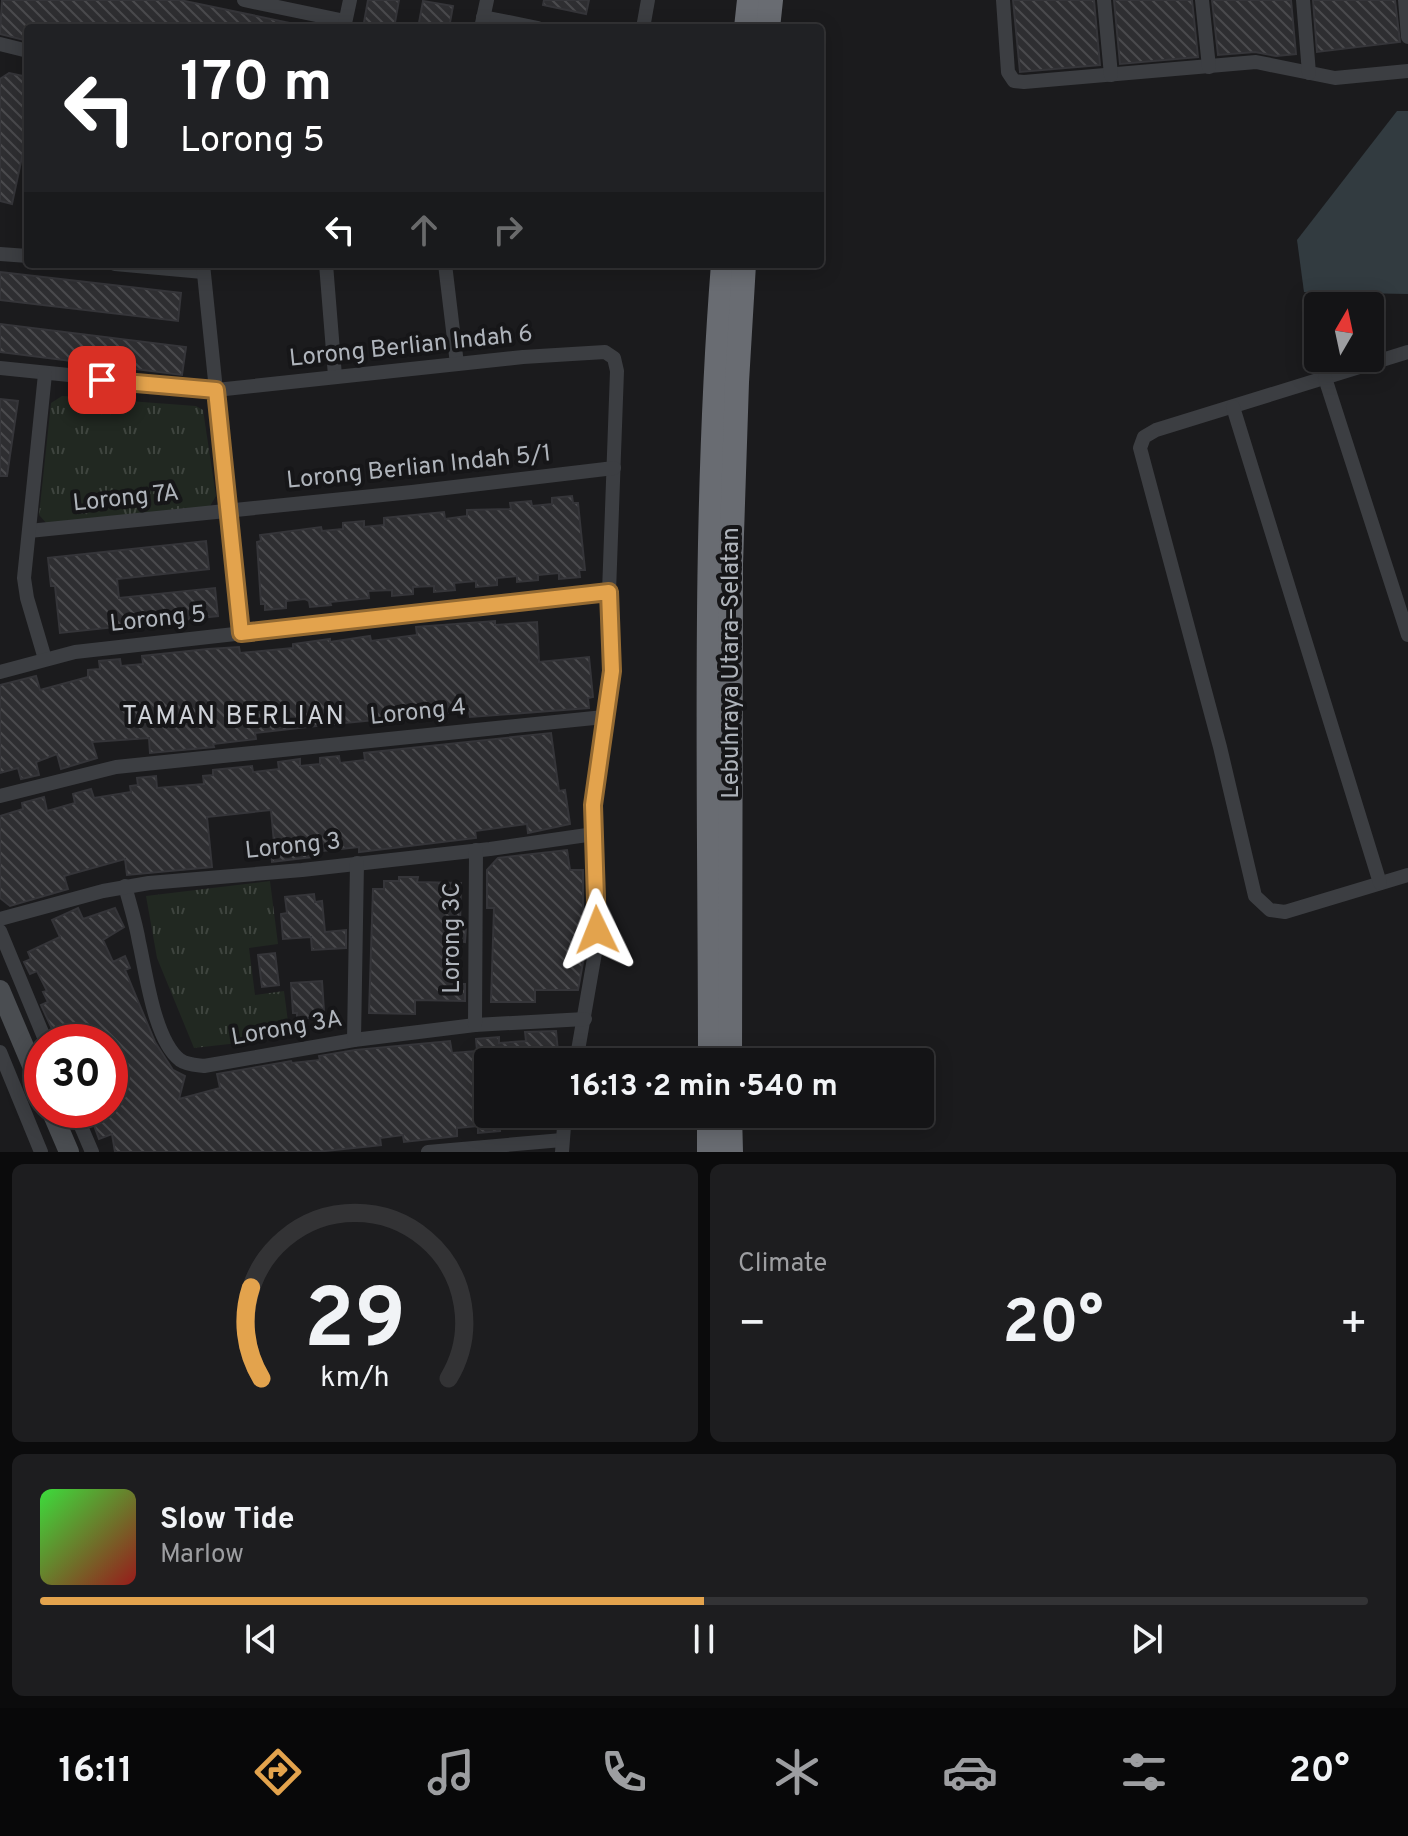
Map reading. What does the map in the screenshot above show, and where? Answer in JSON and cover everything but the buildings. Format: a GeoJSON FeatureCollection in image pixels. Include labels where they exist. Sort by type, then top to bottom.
{"type":"FeatureCollection","features":[{"type":"Feature","properties":{"kind":"highway"},"geometry":{"type":"LineString","coordinates":[[746,24],[749,0]]}},
{"type":"Feature","properties":{"kind":"highway"},"geometry":{"type":"LineString","coordinates":[[768,24],[771,0]]}},
{"type":"Feature","properties":{"kind":"highway","name":"Lebuhraya Utara–Selatan"},"geometry":{"type":"LineString","coordinates":[[710,1048],[712,550],[716,380],[723,268]]}},
{"type":"Feature","properties":{"kind":"highway","name":"Lebuhraya Utara–Selatan"},"geometry":{"type":"LineString","coordinates":[[730,1048],[731,564],[744,268]]}},
{"type":"Feature","properties":{"kind":"highway"},"geometry":{"type":"LineString","coordinates":[[709,1128],[709,1152]]}},
{"type":"Feature","properties":{"kind":"highway"},"geometry":{"type":"LineString","coordinates":[[730,1128],[731,1152]]}},
{"type":"Feature","properties":{"kind":"street"},"geometry":{"type":"LineString","coordinates":[[244,0],[344,24],[350,0]]}},
{"type":"Feature","properties":{"kind":"street"},"geometry":{"type":"LineString","coordinates":[[482,23],[487,0]]}},
{"type":"Feature","properties":{"kind":"street"},"geometry":{"type":"LineString","coordinates":[[644,24],[648,0]]}},
{"type":"Feature","properties":{"kind":"street"},"geometry":{"type":"LineString","coordinates":[[1003,0],[1008,72],[1014,81],[1256,62],[1335,78],[1408,71]]}},
{"type":"Feature","properties":{"kind":"street"},"geometry":{"type":"LineString","coordinates":[[1104,0],[1111,75]]}},
{"type":"Feature","properties":{"kind":"street"},"geometry":{"type":"LineString","coordinates":[[1202,0],[1209,67]]}},
{"type":"Feature","properties":{"kind":"street"},"geometry":{"type":"LineString","coordinates":[[1303,0],[1309,73]]}},
{"type":"Feature","properties":{"kind":"street"},"geometry":{"type":"LineString","coordinates":[[1405,0],[1408,37]]}},
{"type":"Feature","properties":{"kind":"street"},"geometry":{"type":"LineString","coordinates":[[1,50],[24,51]]}},
{"type":"Feature","properties":{"kind":"street"},"geometry":{"type":"LineString","coordinates":[[0,254],[24,256]]}},
{"type":"Feature","properties":{"kind":"street"},"geometry":{"type":"LineString","coordinates":[[203,268],[241,633]]}},
{"type":"Feature","properties":{"kind":"street"},"geometry":{"type":"LineString","coordinates":[[326,268],[335,376]]}},
{"type":"Feature","properties":{"kind":"street"},"geometry":{"type":"LineString","coordinates":[[445,268],[457,364]]}},
{"type":"Feature","properties":{"kind":"street","name":"Lorong Berlian Indah 6"},"geometry":{"type":"LineString","coordinates":[[0,368],[216,390],[457,364],[590,352],[610,354],[617,371],[614,468]]}},
{"type":"Feature","properties":{"kind":"street"},"geometry":{"type":"LineString","coordinates":[[1408,352],[1148,433],[1140,448],[1220,747],[1255,896],[1270,910],[1285,912],[1408,875]]}},
{"type":"Feature","properties":{"kind":"street"},"geometry":{"type":"LineString","coordinates":[[45,374],[25,589],[45,659]]}},
{"type":"Feature","properties":{"kind":"street"},"geometry":{"type":"LineString","coordinates":[[1325,378],[1408,635]]}},
{"type":"Feature","properties":{"kind":"street"},"geometry":{"type":"LineString","coordinates":[[1233,407],[1380,883]]}},
{"type":"Feature","properties":{"kind":"street"},"geometry":{"type":"LineString","coordinates":[[579,1048],[596,947],[594,795],[612,671],[609,592],[614,468]]}},
{"type":"Feature","properties":{"kind":"street","name":"Lorong Berlian Indah 5/1"},"geometry":{"type":"LineString","coordinates":[[228,511],[614,468]]}},
{"type":"Feature","properties":{"kind":"street","name":"Lorong 7A"},"geometry":{"type":"LineString","coordinates":[[29,531],[228,511]]}},
{"type":"Feature","properties":{"kind":"street","name":"Lorong 5"},"geometry":{"type":"LineString","coordinates":[[0,672],[85,650],[609,592]]}},
{"type":"Feature","properties":{"kind":"street","name":"Lorong 4"},"geometry":{"type":"LineString","coordinates":[[0,796],[116,767],[604,717]]}},
{"type":"Feature","properties":{"kind":"street","name":"Lorong 3"},"geometry":{"type":"LineString","coordinates":[[0,919],[125,886],[476,850],[594,834]]}},
{"type":"Feature","properties":{"kind":"street","name":"Lorong 3C"},"geometry":{"type":"LineString","coordinates":[[475,1025],[476,850]]}},
{"type":"Feature","properties":{"kind":"street"},"geometry":{"type":"LineString","coordinates":[[354,1040],[357,863]]}},
{"type":"Feature","properties":{"kind":"street","name":"Lorong 3A"},"geometry":{"type":"LineString","coordinates":[[125,886],[140,943],[147,990],[167,1043],[179,1059],[204,1066],[354,1040],[475,1025],[585,1019]]}},
{"type":"Feature","properties":{"kind":"street"},"geometry":{"type":"LineString","coordinates":[[0,931],[39,1024]]}},
{"type":"Feature","properties":{"kind":"street"},"geometry":{"type":"LineString","coordinates":[[0,990],[24,1047]]}},
{"type":"Feature","properties":{"kind":"street"},"geometry":{"type":"LineString","coordinates":[[0,1052],[41,1152]]}},
{"type":"Feature","properties":{"kind":"street"},"geometry":{"type":"LineString","coordinates":[[59,1128],[69,1152]]}},
{"type":"Feature","properties":{"kind":"street"},"geometry":{"type":"LineString","coordinates":[[82,1128],[92,1152]]}},
{"type":"Feature","properties":{"kind":"street"},"geometry":{"type":"LineString","coordinates":[[428,1152],[562,1146]]}},
{"type":"Feature","properties":{"kind":"green space"},"geometry":{"type":"Polygon","coordinates":[[[62,396],[196,406],[203,410],[216,496],[207,511],[49,526],[39,515],[51,403],[62,396]]]}},
{"type":"Feature","properties":{"kind":"green space"},"geometry":{"type":"Polygon","coordinates":[[[270,881],[278,944],[249,948],[255,995],[284,991],[290,1037],[194,1048],[157,958],[146,896],[270,881]]]}},
{"type":"Feature","properties":{"kind":"shaded area"},"geometry":{"type":"Polygon","coordinates":[[[1397,111],[1408,111],[1408,294],[1304,292],[1297,240],[1397,111]]]}},
{"type":"Feature","properties":{"kind":"district","name":"TAMAN BERLIAN"},"geometry":{"type":"Point","coordinates":[234,717]}},
{"type":"Feature","properties":{"kind":"route"},"geometry":{"type":"LineString","coordinates":[[102,380],[216,390],[241,633],[609,592],[612,671],[593,805],[597,930]]}}]}
